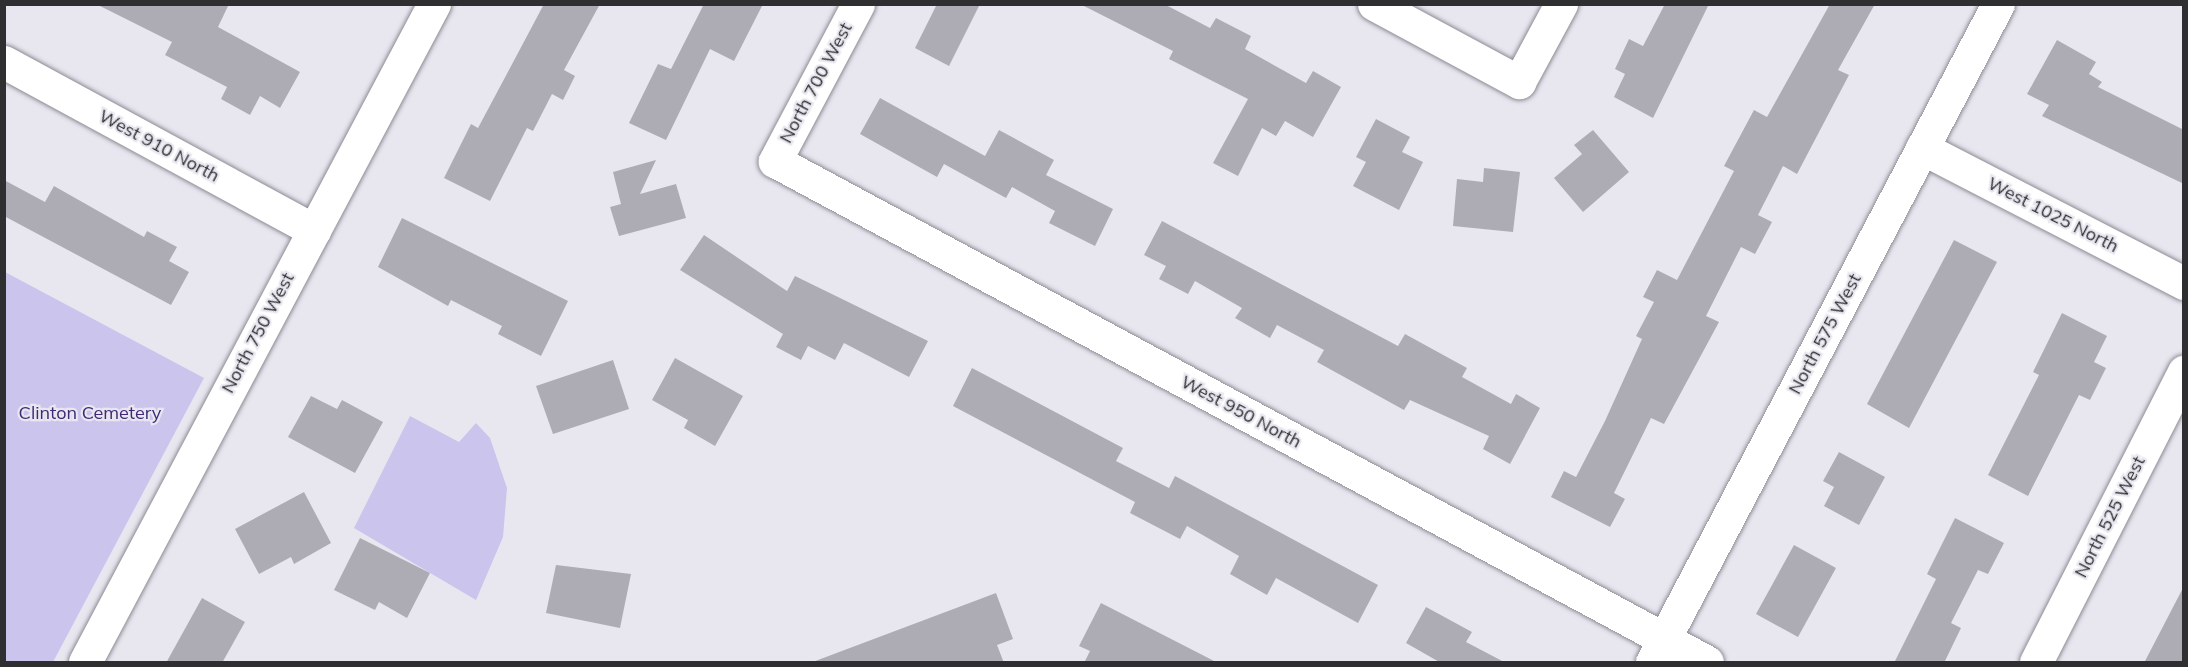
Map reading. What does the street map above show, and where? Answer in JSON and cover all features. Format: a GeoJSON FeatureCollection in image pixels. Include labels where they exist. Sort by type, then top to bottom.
{"type":"FeatureCollection","features":[{"type":"Feature","properties":{"kind":"street","name":"North 750 West"},"geometry":{"type":"LineString","coordinates":[[85,663],[434,4]]}},
{"type":"Feature","properties":{"kind":"street","name":"North 700 West"},"geometry":{"type":"LineString","coordinates":[[775,161],[858,4]]}},
{"type":"Feature","properties":{"kind":"street"},"geometry":{"type":"LineString","coordinates":[[1374,4],[1519,82],[1561,4]]}},
{"type":"Feature","properties":{"kind":"street","name":"North 575 West"},"geometry":{"type":"LineString","coordinates":[[1658,651],[1998,4]]}},
{"type":"Feature","properties":{"kind":"street","name":"West 910 North"},"geometry":{"type":"LineString","coordinates":[[4,63],[314,230]]}},
{"type":"Feature","properties":{"kind":"street","name":"West 1025 North"},"geometry":{"type":"LineString","coordinates":[[1922,148],[2184,283]]}},
{"type":"Feature","properties":{"kind":"street","name":"West 950 North"},"geometry":{"type":"LineString","coordinates":[[775,161],[1658,651],[1707,663]]}},
{"type":"Feature","properties":{"kind":"street","name":"North 525 West"},"geometry":{"type":"LineString","coordinates":[[2036,663],[2184,372]]}},
{"type":"Feature","properties":{"kind":"green space","name":"Clinton Cemetery"},"geometry":{"type":"Polygon","coordinates":[[[5,272],[204,378],[53,662],[5,662],[5,272]]]}},
{"type":"Feature","properties":{"kind":"green space"},"geometry":{"type":"Polygon","coordinates":[[[410,416],[459,442],[476,423],[490,438],[507,488],[503,537],[476,600],[354,528],[410,416]]]}},
{"type":"Feature","properties":{"kind":"building"},"geometry":{"type":"Polygon","coordinates":[[[96,4],[229,4],[218,27],[300,72],[280,108],[260,96],[250,115],[221,99],[227,87],[165,55],[172,42],[96,4]]]}},
{"type":"Feature","properties":{"kind":"building"},"geometry":{"type":"Polygon","coordinates":[[[544,4],[600,4],[564,70],[575,76],[563,100],[552,94],[533,131],[527,128],[490,201],[444,178],[471,124],[478,128],[544,4]]]}},
{"type":"Feature","properties":{"kind":"building"},"geometry":{"type":"Polygon","coordinates":[[[704,4],[763,4],[734,61],[710,49],[666,140],[629,123],[658,64],[671,69],[704,4]]]}},
{"type":"Feature","properties":{"kind":"building"},"geometry":{"type":"Polygon","coordinates":[[[937,4],[980,4],[949,66],[915,48],[937,4]]]}},
{"type":"Feature","properties":{"kind":"building"},"geometry":{"type":"Polygon","coordinates":[[[1080,4],[1164,4],[1210,28],[1216,18],[1251,36],[1245,49],[1306,83],[1313,71],[1341,87],[1313,137],[1285,121],[1276,136],[1262,128],[1238,176],[1213,163],[1248,99],[1169,59],[1173,51],[1080,4]]]}},
{"type":"Feature","properties":{"kind":"building"},"geometry":{"type":"Polygon","coordinates":[[[1665,4],[1709,4],[1653,118],[1614,97],[1625,74],[1615,69],[1629,39],[1643,46],[1665,4]]]}},
{"type":"Feature","properties":{"kind":"building"},"geometry":{"type":"Polygon","coordinates":[[[1830,4],[1875,4],[1838,70],[1849,75],[1797,174],[1783,166],[1758,215],[1772,222],[1755,254],[1741,247],[1706,316],[1719,322],[1664,424],[1651,418],[1614,493],[1625,499],[1610,527],[1551,497],[1564,471],[1576,477],[1605,421],[1642,339],[1636,336],[1654,302],[1643,297],[1657,270],[1677,280],[1734,171],[1724,166],[1754,110],[1767,117],[1830,4]]]}},
{"type":"Feature","properties":{"kind":"building"},"geometry":{"type":"Polygon","coordinates":[[[2057,40],[2096,62],[2089,74],[2102,82],[2098,87],[2184,130],[2184,184],[2042,116],[2049,105],[2027,94],[2057,40]]]}},
{"type":"Feature","properties":{"kind":"building"},"geometry":{"type":"Polygon","coordinates":[[[880,98],[985,156],[999,130],[1054,160],[1046,175],[1113,209],[1095,246],[1049,223],[1055,211],[1012,187],[1006,198],[944,164],[937,177],[860,134],[880,98]]]}},
{"type":"Feature","properties":{"kind":"building"},"geometry":{"type":"Polygon","coordinates":[[[1376,119],[1410,137],[1402,152],[1423,162],[1399,210],[1353,186],[1366,162],[1356,157],[1376,119]]]}},
{"type":"Feature","properties":{"kind":"building"},"geometry":{"type":"Polygon","coordinates":[[[1593,130],[1629,172],[1583,212],[1554,178],[1582,154],[1574,145],[1593,130]]]}},
{"type":"Feature","properties":{"kind":"building"},"geometry":{"type":"Polygon","coordinates":[[[656,160],[640,194],[676,184],[686,218],[619,236],[610,207],[621,204],[613,172],[656,160]]]}},
{"type":"Feature","properties":{"kind":"building"},"geometry":{"type":"Polygon","coordinates":[[[1484,168],[1520,172],[1513,232],[1453,226],[1457,179],[1483,182],[1484,168]]]}},
{"type":"Feature","properties":{"kind":"building"},"geometry":{"type":"Polygon","coordinates":[[[4,180],[45,202],[54,186],[144,237],[147,231],[177,247],[169,261],[189,272],[171,305],[4,216],[4,180]]]}},
{"type":"Feature","properties":{"kind":"building"},"geometry":{"type":"Polygon","coordinates":[[[402,218],[568,301],[541,356],[498,334],[502,326],[451,300],[448,306],[378,267],[402,218]]]}},
{"type":"Feature","properties":{"kind":"building"},"geometry":{"type":"Polygon","coordinates":[[[1162,221],[1398,346],[1405,334],[1467,368],[1462,377],[1511,404],[1516,394],[1540,408],[1510,464],[1483,449],[1489,436],[1410,400],[1404,410],[1317,362],[1324,350],[1277,325],[1270,338],[1235,318],[1242,308],[1195,281],[1188,294],[1159,279],[1166,266],[1144,255],[1162,221]]]}},
{"type":"Feature","properties":{"kind":"building"},"geometry":{"type":"Polygon","coordinates":[[[704,235],[787,291],[795,276],[928,341],[909,377],[844,343],[835,360],[808,346],[801,360],[776,347],[783,334],[680,270],[704,235]]]}},
{"type":"Feature","properties":{"kind":"building"},"geometry":{"type":"Polygon","coordinates":[[[1954,240],[1997,262],[1909,428],[1867,404],[1954,240]]]}},
{"type":"Feature","properties":{"kind":"building"},"geometry":{"type":"Polygon","coordinates":[[[2062,313],[2107,336],[2094,362],[2106,368],[2090,400],[2079,395],[2028,496],[1988,475],[2039,375],[2033,372],[2062,313]]]}},
{"type":"Feature","properties":{"kind":"building"},"geometry":{"type":"Polygon","coordinates":[[[675,358],[743,396],[715,446],[684,428],[688,420],[652,400],[675,358]]]}},
{"type":"Feature","properties":{"kind":"building"},"geometry":{"type":"Polygon","coordinates":[[[613,360],[629,409],[553,434],[536,386],[613,360]]]}},
{"type":"Feature","properties":{"kind":"building"},"geometry":{"type":"Polygon","coordinates":[[[972,368],[1123,448],[1116,461],[1169,488],[1175,476],[1378,585],[1358,623],[1276,578],[1267,595],[1230,574],[1239,556],[1187,526],[1180,539],[1130,513],[1135,502],[953,406],[972,368]]]}},
{"type":"Feature","properties":{"kind":"building"},"geometry":{"type":"Polygon","coordinates":[[[311,396],[337,409],[342,400],[383,422],[355,473],[288,437],[311,396]]]}},
{"type":"Feature","properties":{"kind":"building"},"geometry":{"type":"Polygon","coordinates":[[[1839,452],[1885,477],[1859,525],[1824,506],[1834,487],[1823,481],[1839,452]]]}},
{"type":"Feature","properties":{"kind":"building"},"geometry":{"type":"Polygon","coordinates":[[[304,492],[331,543],[294,564],[291,557],[259,574],[235,529],[304,492]]]}},
{"type":"Feature","properties":{"kind":"building"},"geometry":{"type":"Polygon","coordinates":[[[1955,518],[2004,543],[1988,574],[1978,570],[1951,623],[1961,628],[1944,663],[1894,663],[1936,579],[1927,574],[1955,518]]]}},
{"type":"Feature","properties":{"kind":"building"},"geometry":{"type":"Polygon","coordinates":[[[360,538],[430,573],[407,618],[379,602],[375,610],[334,590],[360,538]]]}},
{"type":"Feature","properties":{"kind":"building"},"geometry":{"type":"Polygon","coordinates":[[[1794,545],[1836,568],[1798,637],[1756,614],[1794,545]]]}},
{"type":"Feature","properties":{"kind":"building"},"geometry":{"type":"Polygon","coordinates":[[[556,565],[631,574],[620,628],[546,613],[556,565]]]}},
{"type":"Feature","properties":{"kind":"building"},"geometry":{"type":"Polygon","coordinates":[[[2184,586],[2184,663],[2144,663],[2184,586]]]}},
{"type":"Feature","properties":{"kind":"building"},"geometry":{"type":"Polygon","coordinates":[[[996,593],[1013,639],[997,645],[1004,663],[810,663],[996,593]]]}},
{"type":"Feature","properties":{"kind":"building"},"geometry":{"type":"Polygon","coordinates":[[[202,598],[245,622],[222,663],[166,663],[202,598]]]}},
{"type":"Feature","properties":{"kind":"building"},"geometry":{"type":"Polygon","coordinates":[[[1101,603],[1218,663],[1084,663],[1090,651],[1079,646],[1101,603]]]}},
{"type":"Feature","properties":{"kind":"building"},"geometry":{"type":"Polygon","coordinates":[[[1426,607],[1472,632],[1466,642],[1506,663],[1441,663],[1406,643],[1426,607]]]}}]}
